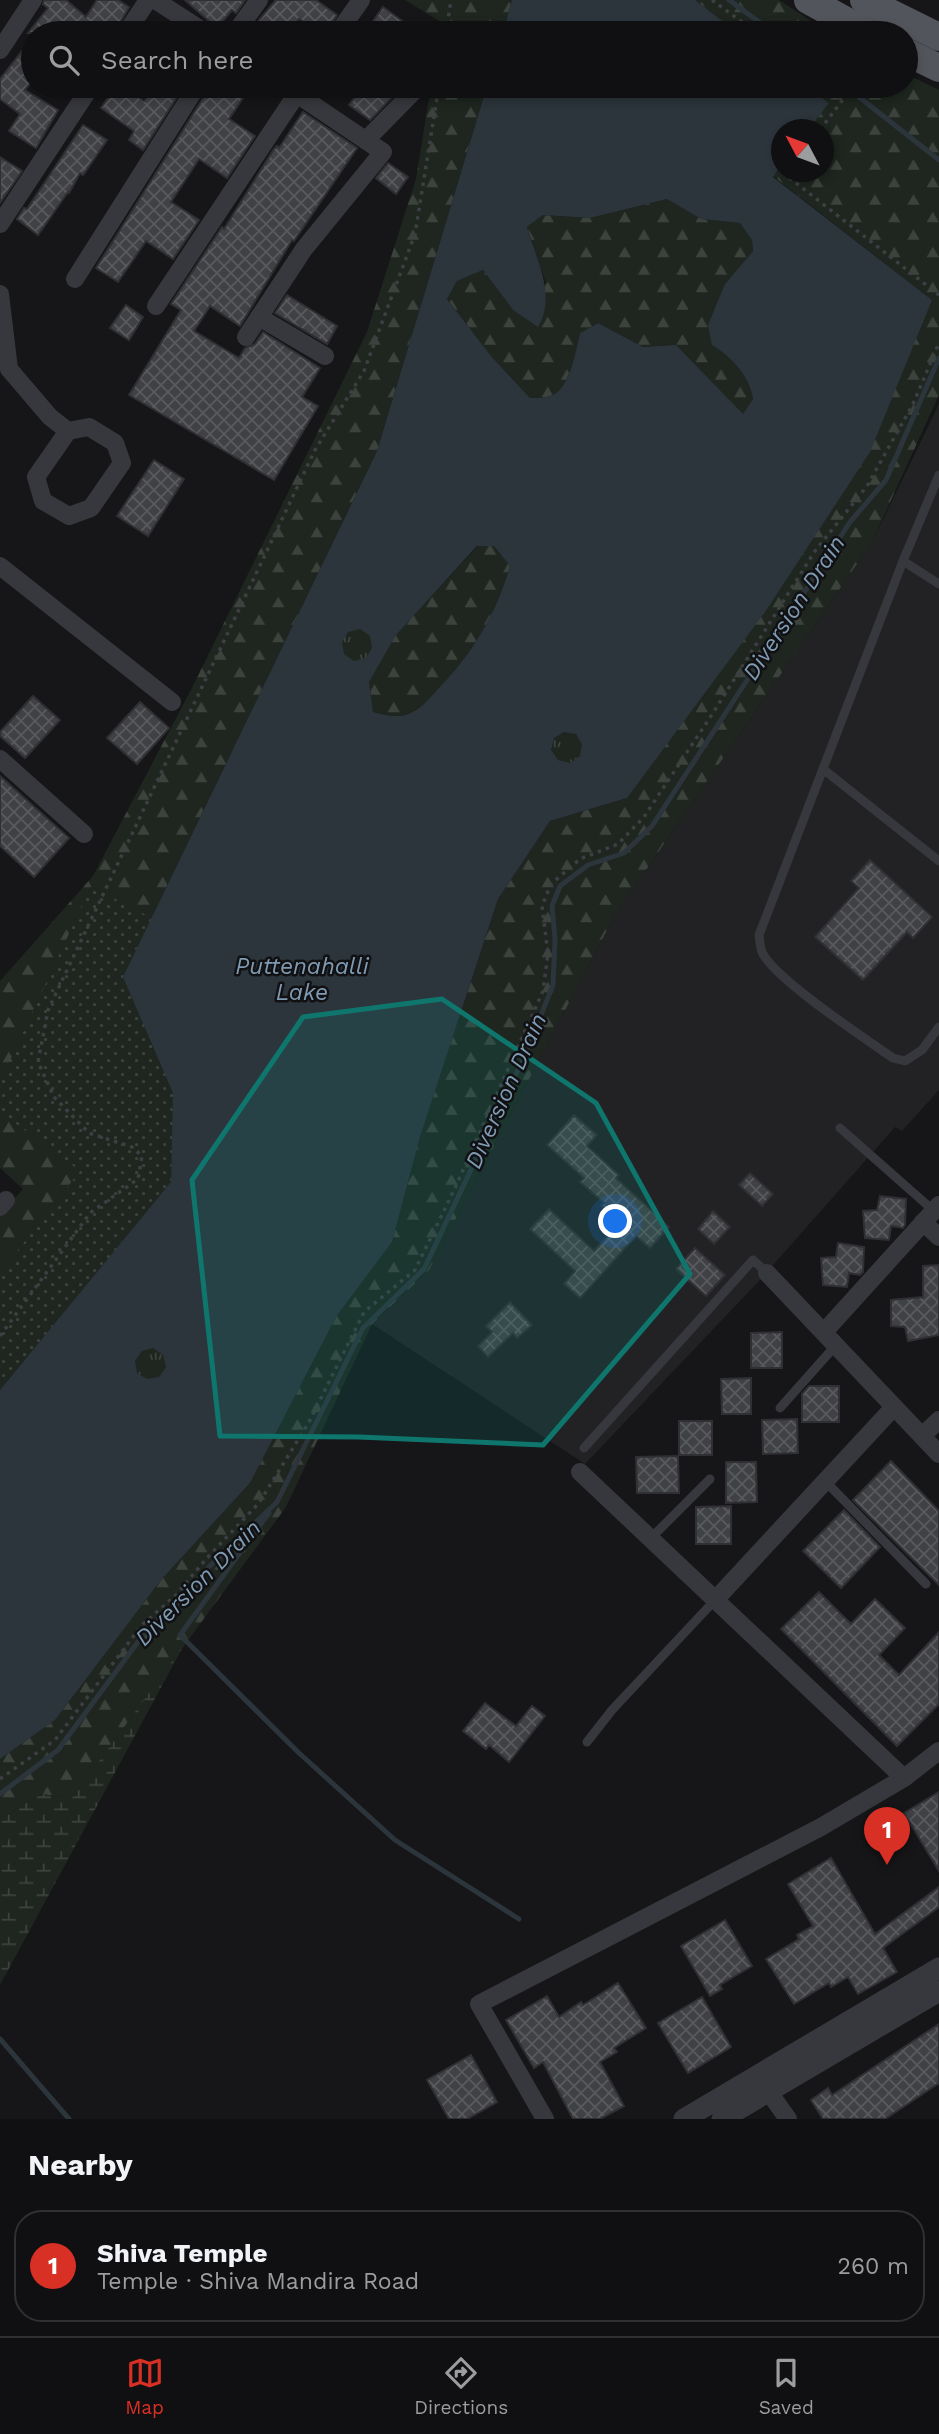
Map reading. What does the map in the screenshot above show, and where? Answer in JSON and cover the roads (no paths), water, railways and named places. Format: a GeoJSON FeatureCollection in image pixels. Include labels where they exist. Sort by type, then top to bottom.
{"type":"FeatureCollection","features":[{"type":"Feature","properties":{"kind":"main road"},"geometry":{"type":"LineString","coordinates":[[808,0],[846,21]]}},
{"type":"Feature","properties":{"kind":"main road"},"geometry":{"type":"LineString","coordinates":[[864,0],[907,21]]}},
{"type":"Feature","properties":{"kind":"main road"},"geometry":{"type":"LineString","coordinates":[[918,27],[939,37]]}},
{"type":"Feature","properties":{"kind":"main road"},"geometry":{"type":"LineString","coordinates":[[918,58],[939,68]]}},
{"type":"Feature","properties":{"kind":"street"},"geometry":{"type":"LineString","coordinates":[[0,50],[33,0]]}},
{"type":"Feature","properties":{"kind":"street"},"geometry":{"type":"LineString","coordinates":[[134,21],[148,0]]}},
{"type":"Feature","properties":{"kind":"street"},"geometry":{"type":"LineString","coordinates":[[155,0],[187,21]]}},
{"type":"Feature","properties":{"kind":"street"},"geometry":{"type":"LineString","coordinates":[[244,21],[259,0]]}},
{"type":"Feature","properties":{"kind":"street"},"geometry":{"type":"LineString","coordinates":[[346,21],[361,0]]}},
{"type":"Feature","properties":{"kind":"street"},"geometry":{"type":"LineString","coordinates":[[0,224],[83,98]]}},
{"type":"Feature","properties":{"kind":"street"},"geometry":{"type":"LineString","coordinates":[[75,278],[189,98]]}},
{"type":"Feature","properties":{"kind":"street"},"geometry":{"type":"LineString","coordinates":[[156,306],[289,98]]}},
{"type":"Feature","properties":{"kind":"street"},"geometry":{"type":"LineString","coordinates":[[246,337],[304,249],[383,152],[309,98]]}},
{"type":"Feature","properties":{"kind":"street"},"geometry":{"type":"LineString","coordinates":[[366,140],[407,98]]}},
{"type":"Feature","properties":{"kind":"street"},"geometry":{"type":"LineString","coordinates":[[0,294],[9,369],[50,417],[68,431],[89,427],[115,443],[122,463],[91,508],[69,516],[43,500],[36,477],[68,431]]}},
{"type":"Feature","properties":{"kind":"street"},"geometry":{"type":"LineString","coordinates":[[259,317],[325,356]]}},
{"type":"Feature","properties":{"kind":"street"},"geometry":{"type":"LineString","coordinates":[[0,566],[172,702]]}},
{"type":"Feature","properties":{"kind":"street"},"geometry":{"type":"LineString","coordinates":[[0,759],[84,834]]}},
{"type":"Feature","properties":{"kind":"street"},"geometry":{"type":"LineString","coordinates":[[932,1213],[939,1237]]}},
{"type":"Feature","properties":{"kind":"street"},"geometry":{"type":"LineString","coordinates":[[830,1338],[932,1213]]}},
{"type":"Feature","properties":{"kind":"street"},"geometry":{"type":"LineString","coordinates":[[766,1273],[939,1454]]}},
{"type":"Feature","properties":{"kind":"street"},"geometry":{"type":"LineString","coordinates":[[716,1599],[894,1407]]}},
{"type":"Feature","properties":{"kind":"street"},"geometry":{"type":"LineString","coordinates":[[922,1436],[939,1420]]}},
{"type":"Feature","properties":{"kind":"street"},"geometry":{"type":"LineString","coordinates":[[580,1472],[904,1778]]}},
{"type":"Feature","properties":{"kind":"street"},"geometry":{"type":"LineString","coordinates":[[545,2119],[479,2004],[821,1827],[904,1778],[939,1751]]}},
{"type":"Feature","properties":{"kind":"street"},"geometry":{"type":"LineString","coordinates":[[722,2119],[763,2083],[939,1968]]}},
{"type":"Feature","properties":{"kind":"street"},"geometry":{"type":"LineString","coordinates":[[684,2119],[763,2083],[939,1991]]}},
{"type":"Feature","properties":{"kind":"street"},"geometry":{"type":"LineString","coordinates":[[763,2083],[788,2119]]}},
{"type":"Feature","properties":{"kind":"lane"},"geometry":{"type":"LineString","coordinates":[[939,475],[759,936],[762,953],[774,968],[893,1058],[905,1061],[922,1049],[939,1027]]}},
{"type":"Feature","properties":{"kind":"lane"},"geometry":{"type":"LineString","coordinates":[[904,561],[939,584]]}},
{"type":"Feature","properties":{"kind":"lane"},"geometry":{"type":"LineString","coordinates":[[823,769],[939,861]]}},
{"type":"Feature","properties":{"kind":"lane"},"geometry":{"type":"LineString","coordinates":[[840,1128],[932,1213]]}},
{"type":"Feature","properties":{"kind":"lane"},"geometry":{"type":"LineString","coordinates":[[584,1448],[753,1260],[766,1273]]}},
{"type":"Feature","properties":{"kind":"lane"},"geometry":{"type":"LineString","coordinates":[[780,1408],[830,1338]]}},
{"type":"Feature","properties":{"kind":"lane"},"geometry":{"type":"LineString","coordinates":[[651,1538],[710,1479]]}},
{"type":"Feature","properties":{"kind":"lane"},"geometry":{"type":"LineString","coordinates":[[825,1481],[926,1584]]}},
{"type":"Feature","properties":{"kind":"lane"},"geometry":{"type":"LineString","coordinates":[[587,1742],[612,1710],[716,1599]]}},
{"type":"Feature","properties":{"kind":"water"},"geometry":{"type":"Polygon","coordinates":[[[512,0],[695,0],[722,21],[506,21],[512,0]]]}},
{"type":"Feature","properties":{"kind":"water","name":"Puttenahalli Lake"},"geometry":{"type":"Polygon","coordinates":[[[483,98],[822,98],[829,103],[817,119],[771,119],[771,182],[779,182],[932,300],[870,452],[765,612],[627,798],[550,821],[498,899],[420,1137],[392,1242],[336,1317],[250,1483],[161,1580],[55,1720],[0,1759],[0,1390],[171,1182],[173,1093],[123,977],[377,451],[483,98]],[[667,199],[590,218],[543,215],[527,227],[545,290],[546,303],[538,327],[513,310],[483,270],[457,281],[447,299],[491,356],[530,398],[548,397],[559,391],[568,376],[580,333],[598,323],[643,347],[676,345],[743,414],[753,399],[748,382],[726,355],[712,345],[708,325],[725,284],[753,251],[752,240],[740,223],[701,219],[667,199]],[[477,546],[396,635],[369,682],[373,712],[397,716],[415,711],[462,661],[490,617],[510,566],[494,546],[477,546]],[[360,629],[348,632],[342,642],[344,654],[354,661],[366,658],[372,648],[370,636],[360,629]],[[564,732],[554,738],[551,750],[558,760],[570,763],[580,756],[582,744],[576,734],[564,732]],[[153,1348],[142,1351],[135,1361],[137,1373],[147,1379],[159,1377],[166,1367],[163,1355],[153,1348]]]}},
{"type":"Feature","properties":{"kind":"waterway","name":"Diversion Drain"},"geometry":{"type":"LineString","coordinates":[[729,0],[758,21]]}},
{"type":"Feature","properties":{"kind":"waterway","name":"Diversion Drain"},"geometry":{"type":"LineString","coordinates":[[860,98],[939,160]]}},
{"type":"Feature","properties":{"kind":"waterway","name":"Diversion Drain"},"geometry":{"type":"LineString","coordinates":[[0,1794],[58,1750],[149,1627],[177,1605],[209,1567],[277,1502],[363,1328],[424,1269],[525,1055],[553,985],[555,939],[552,906],[560,886],[588,865],[624,853],[652,826],[850,522],[886,480],[939,358]]}},
{"type":"Feature","properties":{"kind":"waterway"},"geometry":{"type":"LineString","coordinates":[[269,1513],[180,1635],[299,1753],[395,1840],[519,1919]]}},
{"type":"Feature","properties":{"kind":"waterway"},"geometry":{"type":"LineString","coordinates":[[0,2039],[69,2119]]}},
{"type":"Feature","properties":{"kind":"place","name":"Shiva Temple"},"geometry":{"type":"Point","coordinates":[887,1865]}}]}
